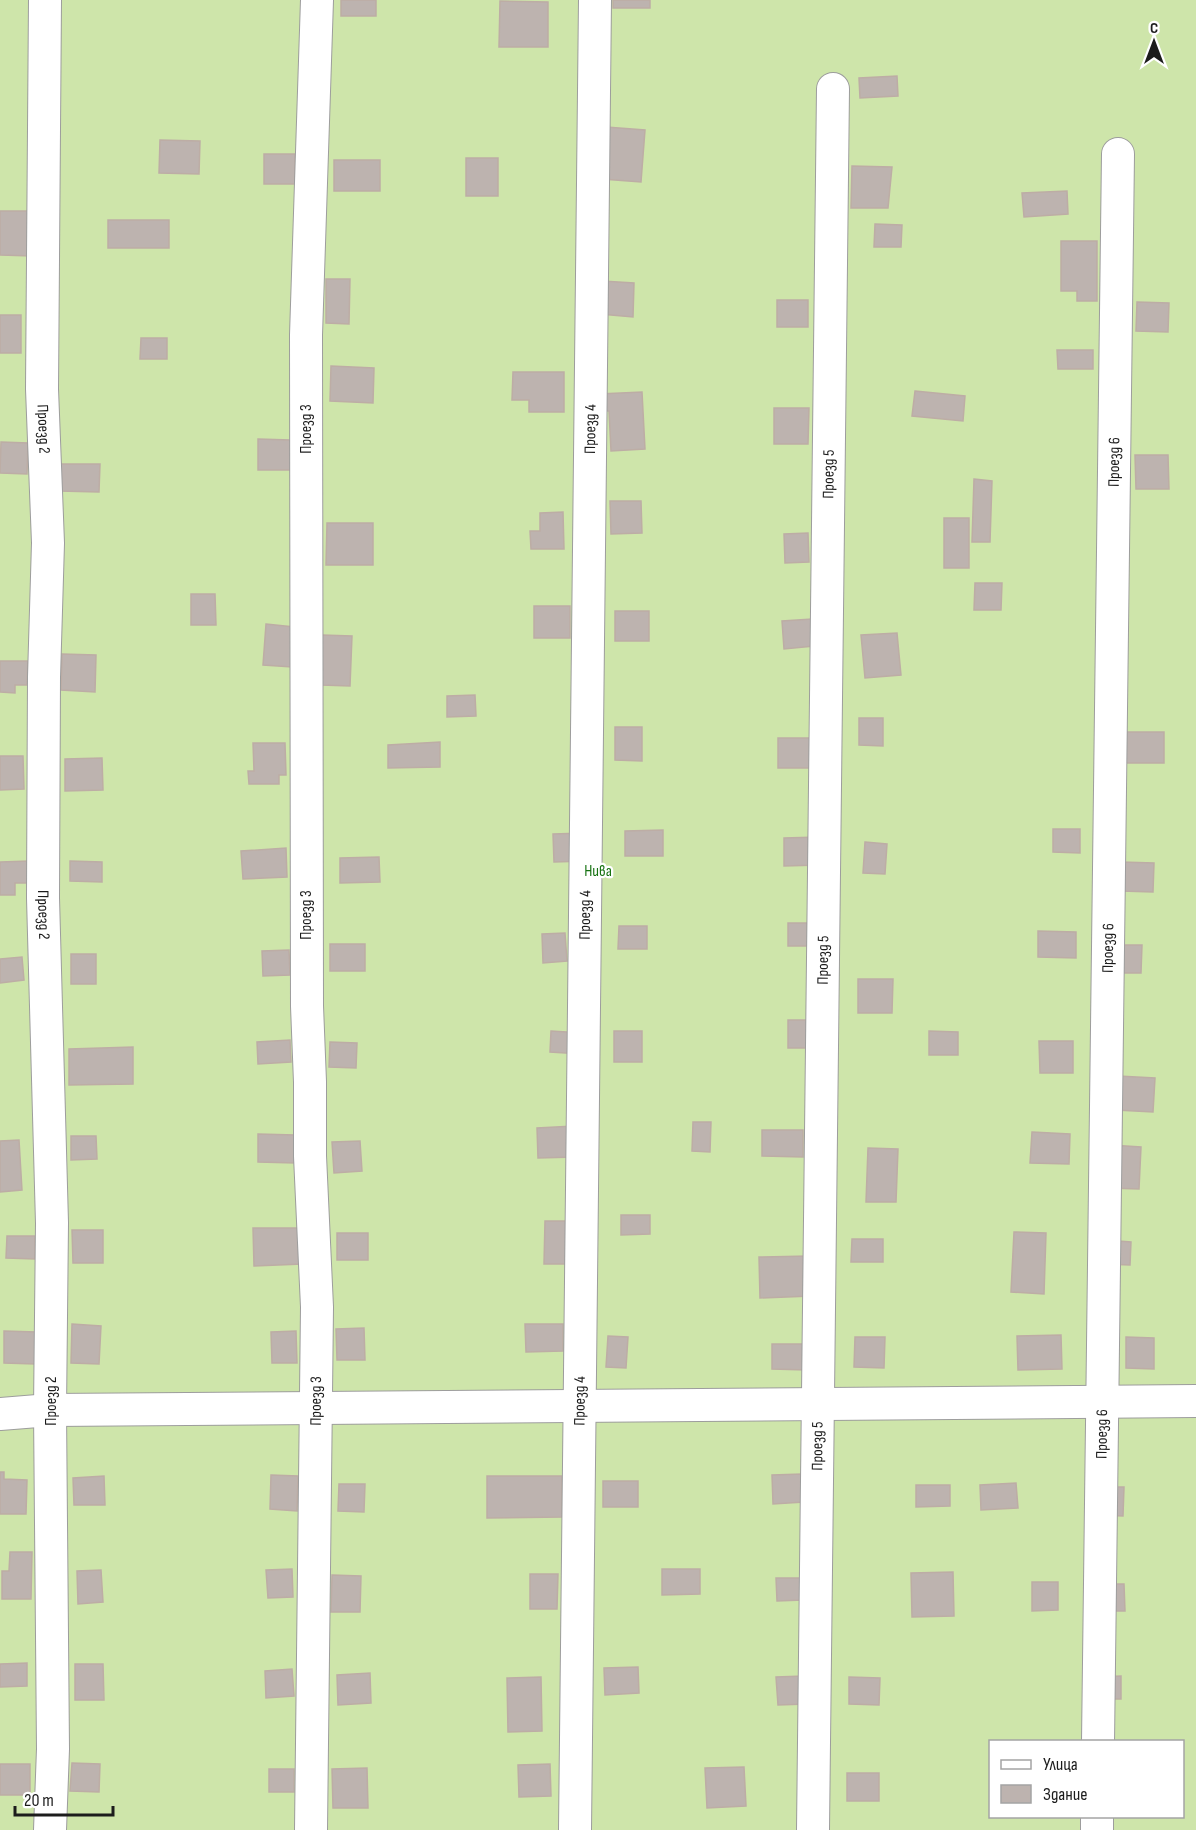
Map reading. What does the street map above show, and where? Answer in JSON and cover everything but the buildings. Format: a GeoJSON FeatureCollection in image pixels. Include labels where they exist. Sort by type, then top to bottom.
{"type":"FeatureCollection","features":[{"type":"Feature","properties":{"kind":"street","name":"Проезд 2"},"geometry":{"type":"LineString","coordinates":[[45,0],[42,389],[48,543],[44,677],[43,898],[52,1223],[50,1410],[53,1749],[50,1830]]}},
{"type":"Feature","properties":{"kind":"street","name":"Проезд 3"},"geometry":{"type":"LineString","coordinates":[[311,1830],[317,1307],[310,1156],[307,1006],[306,335],[317,0]]}},
{"type":"Feature","properties":{"kind":"street","name":"Проезд 4"},"geometry":{"type":"LineString","coordinates":[[575,1830],[595,0]]}},
{"type":"Feature","properties":{"kind":"street","name":"Проезд 5"},"geometry":{"type":"LineString","coordinates":[[813,1830],[833,89]]}},
{"type":"Feature","properties":{"kind":"street","name":"Проезд 6"},"geometry":{"type":"LineString","coordinates":[[1098,1740],[1118,154]]}},
{"type":"Feature","properties":{"kind":"street"},"geometry":{"type":"LineString","coordinates":[[0,1414],[50,1410],[1196,1401]]}},
{"type":"Feature","properties":{"kind":"green space","name":"Нива"},"geometry":{"type":"Polygon","coordinates":[[[0,0],[1196,0],[1196,1830],[0,1830],[0,0]]]}}]}
